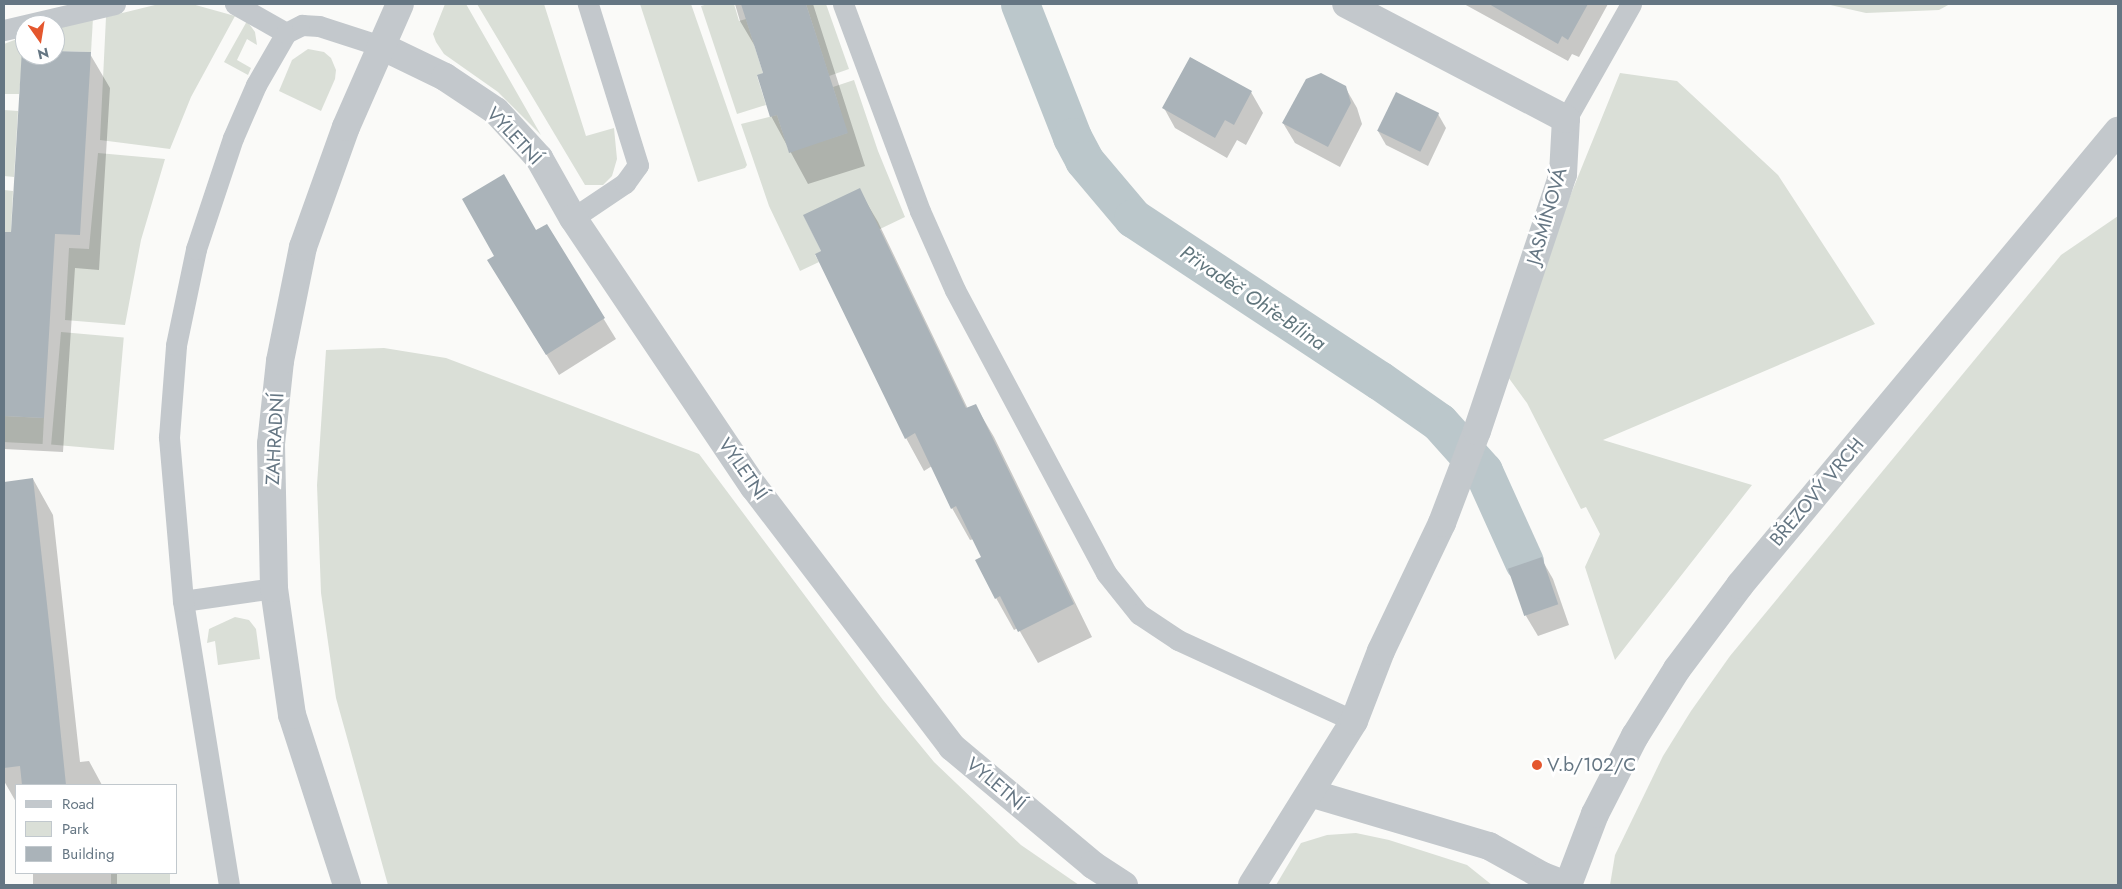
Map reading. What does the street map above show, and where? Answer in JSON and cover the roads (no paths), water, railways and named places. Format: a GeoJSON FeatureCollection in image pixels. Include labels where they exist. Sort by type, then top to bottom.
{"type":"FeatureCollection","features":[{"type":"Feature","properties":{"kind":"street","name":"ZAHRADNÍ"},"geometry":{"type":"LineString","coordinates":[[347,885],[292,715],[274,588],[271,444],[280,361],[303,247],[346,127],[400,4]]}},
{"type":"Feature","properties":{"kind":"street"},"geometry":{"type":"LineString","coordinates":[[1346,4],[1566,119]]}},
{"type":"Feature","properties":{"kind":"street","name":"VÝLETNÍ"},"geometry":{"type":"LineString","coordinates":[[381,46],[445,77],[496,111],[538,158],[573,218],[754,487],[952,746],[1093,865],[1124,885]]}},
{"type":"Feature","properties":{"kind":"street","name":"JASMÍNOVÁ"},"geometry":{"type":"LineString","coordinates":[[1310,793],[1354,721],[1382,650],[1452,498],[1477,431],[1563,174],[1566,119]]}},
{"type":"Feature","properties":{"kind":"street","name":"BŘEZOVÝ VRCH"},"geometry":{"type":"LineString","coordinates":[[1567,885],[1595,814],[1635,736],[1677,669],[1740,585],[2118,131]]}},
{"type":"Feature","properties":{"kind":"street"},"geometry":{"type":"LineString","coordinates":[[1252,885],[1310,793],[1489,846],[1543,876],[1567,885]]}},
{"type":"Feature","properties":{"kind":"lane"},"geometry":{"type":"LineString","coordinates":[[4,30],[115,4]]}},
{"type":"Feature","properties":{"kind":"lane"},"geometry":{"type":"LineString","coordinates":[[234,4],[286,33]]}},
{"type":"Feature","properties":{"kind":"lane"},"geometry":{"type":"LineString","coordinates":[[573,218],[625,183],[638,164],[588,4]]}},
{"type":"Feature","properties":{"kind":"lane"},"geometry":{"type":"LineString","coordinates":[[843,4],[920,211],[955,290],[1106,573],[1139,614],[1178,640],[1354,721]]}},
{"type":"Feature","properties":{"kind":"lane"},"geometry":{"type":"LineString","coordinates":[[1566,119],[1631,4]]}},
{"type":"Feature","properties":{"kind":"lane"},"geometry":{"type":"LineString","coordinates":[[229,885],[184,601],[169,437],[176,346],[196,250],[233,138],[256,85],[286,33],[302,26],[319,26],[381,46]]}},
{"type":"Feature","properties":{"kind":"lane"},"geometry":{"type":"LineString","coordinates":[[184,601],[274,588]]}},
{"type":"Feature","properties":{"kind":"waterway","name":"Přivaděč Ohře-Bílina"},"geometry":{"type":"LineString","coordinates":[[1020,4],[1072,137],[1084,160],[1133,218],[1379,380],[1439,422],[1483,471],[1524,562]]}},
{"type":"Feature","properties":{"kind":"place","name":"V.b/102/C"},"geometry":{"type":"Point","coordinates":[1537,765]}}]}
